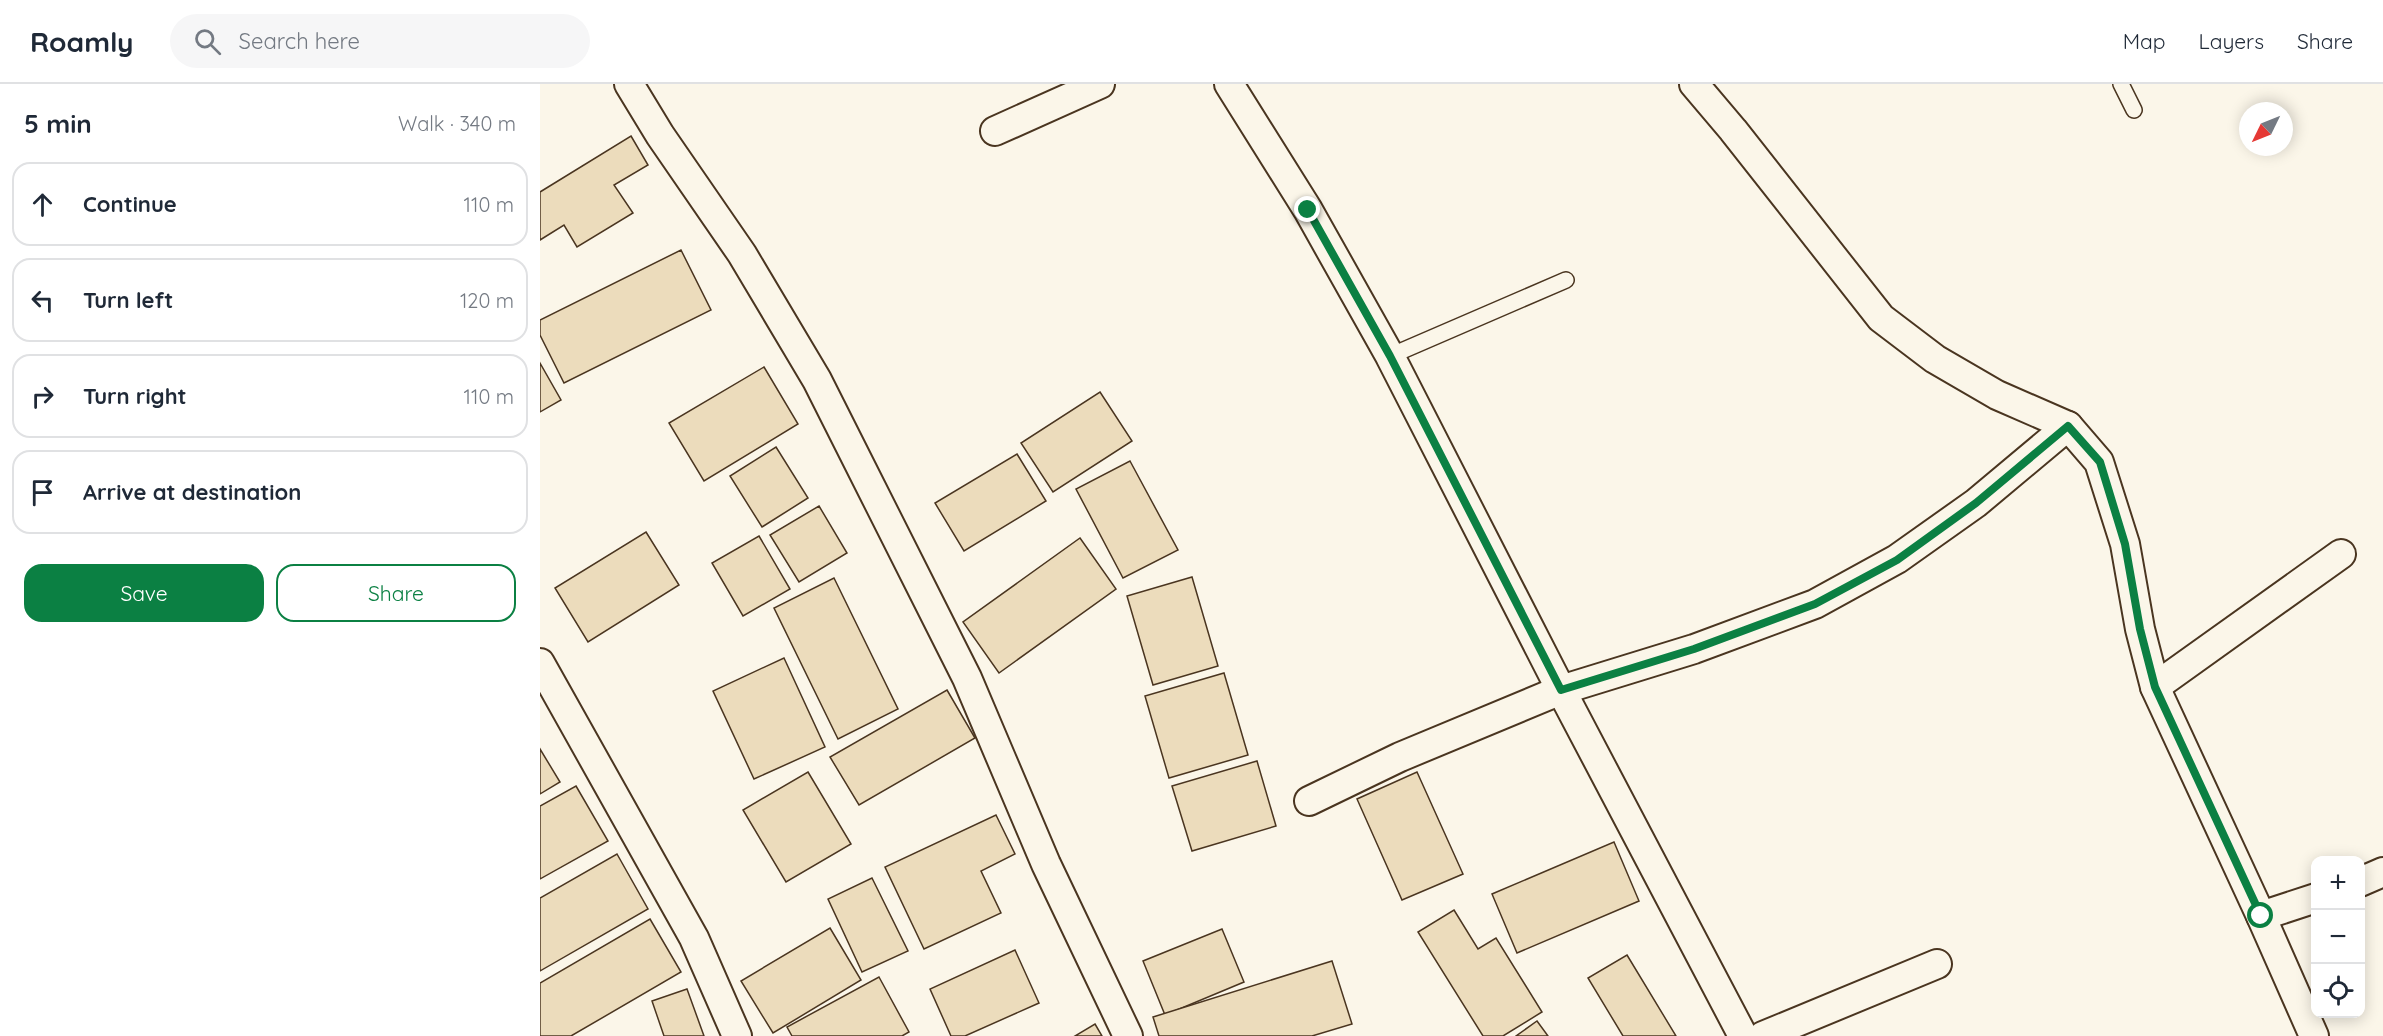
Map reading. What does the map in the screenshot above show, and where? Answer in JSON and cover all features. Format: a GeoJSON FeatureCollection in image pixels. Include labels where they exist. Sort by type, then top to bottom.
{"type":"FeatureCollection","features":[{"type":"Feature","properties":{"kind":"street"},"geometry":{"type":"LineString","coordinates":[[629,84],[660,135],[742,254],[818,380],[967,678],[1046,864],[1128,1036]]}},
{"type":"Feature","properties":{"kind":"street"},"geometry":{"type":"LineString","coordinates":[[995,131],[1100,84]]}},
{"type":"Feature","properties":{"kind":"street"},"geometry":{"type":"LineString","coordinates":[[1229,84],[1308,210],[1390,356],[1561,690],[1743,1036]]}},
{"type":"Feature","properties":{"kind":"street"},"geometry":{"type":"LineString","coordinates":[[1694,84],[1881,318],[1935,359],[1996,395],[2068,426],[2100,462],[2125,544],[2140,629],[2155,687],[2314,1036]]}},
{"type":"Feature","properties":{"kind":"street"},"geometry":{"type":"LineString","coordinates":[[1309,801],[1400,757],[1561,690],[1694,649],[1815,604],[1897,560],[1976,503],[2068,426]]}},
{"type":"Feature","properties":{"kind":"street"},"geometry":{"type":"LineString","coordinates":[[2155,687],[2341,554]]}},
{"type":"Feature","properties":{"kind":"street"},"geometry":{"type":"LineString","coordinates":[[540,663],[694,938],[737,1036]]}},
{"type":"Feature","properties":{"kind":"street"},"geometry":{"type":"LineString","coordinates":[[2365,880],[2383,872]]}},
{"type":"Feature","properties":{"kind":"street"},"geometry":{"type":"LineString","coordinates":[[2261,916],[2311,900]]}},
{"type":"Feature","properties":{"kind":"street"},"geometry":{"type":"LineString","coordinates":[[1763,1036],[1937,964]]}},
{"type":"Feature","properties":{"kind":"lane"},"geometry":{"type":"LineString","coordinates":[[2121,84],[2134,110]]}},
{"type":"Feature","properties":{"kind":"lane"},"geometry":{"type":"LineString","coordinates":[[1390,356],[1566,280]]}},
{"type":"Feature","properties":{"kind":"building"},"geometry":{"type":"Polygon","coordinates":[[[631,136],[648,165],[614,185],[633,213],[577,247],[564,225],[540,240],[540,192],[631,136]]]}},
{"type":"Feature","properties":{"kind":"building"},"geometry":{"type":"Polygon","coordinates":[[[681,250],[711,310],[564,383],[540,335],[540,320],[681,250]]]}},
{"type":"Feature","properties":{"kind":"building"},"geometry":{"type":"Polygon","coordinates":[[[540,363],[561,400],[540,412],[540,363]]]}},
{"type":"Feature","properties":{"kind":"building"},"geometry":{"type":"Polygon","coordinates":[[[764,367],[798,424],[704,481],[669,423],[764,367]]]}},
{"type":"Feature","properties":{"kind":"building"},"geometry":{"type":"Polygon","coordinates":[[[1100,392],[1132,441],[1053,492],[1021,443],[1100,392]]]}},
{"type":"Feature","properties":{"kind":"building"},"geometry":{"type":"Polygon","coordinates":[[[776,447],[808,498],[762,527],[730,476],[776,447]]]}},
{"type":"Feature","properties":{"kind":"building"},"geometry":{"type":"Polygon","coordinates":[[[1017,454],[1046,501],[964,551],[935,503],[1017,454]]]}},
{"type":"Feature","properties":{"kind":"building"},"geometry":{"type":"Polygon","coordinates":[[[1130,461],[1178,550],[1123,578],[1076,489],[1130,461]]]}},
{"type":"Feature","properties":{"kind":"building"},"geometry":{"type":"Polygon","coordinates":[[[819,506],[847,553],[799,582],[770,535],[819,506]]]}},
{"type":"Feature","properties":{"kind":"building"},"geometry":{"type":"Polygon","coordinates":[[[646,532],[679,585],[588,642],[555,588],[646,532]]]}},
{"type":"Feature","properties":{"kind":"building"},"geometry":{"type":"Polygon","coordinates":[[[759,536],[790,589],[743,616],[712,563],[759,536]]]}},
{"type":"Feature","properties":{"kind":"building"},"geometry":{"type":"Polygon","coordinates":[[[1080,538],[1116,589],[999,673],[963,622],[1080,538]]]}},
{"type":"Feature","properties":{"kind":"building"},"geometry":{"type":"Polygon","coordinates":[[[1192,577],[1218,666],[1153,685],[1127,596],[1192,577]]]}},
{"type":"Feature","properties":{"kind":"building"},"geometry":{"type":"Polygon","coordinates":[[[834,578],[898,709],[838,739],[774,608],[834,578]]]}},
{"type":"Feature","properties":{"kind":"building"},"geometry":{"type":"Polygon","coordinates":[[[784,658],[825,747],[754,779],[713,691],[784,658]]]}},
{"type":"Feature","properties":{"kind":"building"},"geometry":{"type":"Polygon","coordinates":[[[1224,673],[1248,755],[1169,778],[1145,696],[1224,673]]]}},
{"type":"Feature","properties":{"kind":"building"},"geometry":{"type":"Polygon","coordinates":[[[947,690],[975,738],[859,805],[830,757],[947,690]]]}},
{"type":"Feature","properties":{"kind":"building"},"geometry":{"type":"Polygon","coordinates":[[[540,749],[560,782],[540,794],[540,749]]]}},
{"type":"Feature","properties":{"kind":"building"},"geometry":{"type":"Polygon","coordinates":[[[1257,761],[1276,826],[1192,851],[1172,786],[1257,761]]]}},
{"type":"Feature","properties":{"kind":"building"},"geometry":{"type":"Polygon","coordinates":[[[808,772],[851,844],[786,882],[743,810],[808,772]]]}},
{"type":"Feature","properties":{"kind":"building"},"geometry":{"type":"Polygon","coordinates":[[[1417,772],[1463,874],[1402,900],[1357,799],[1417,772]]]}},
{"type":"Feature","properties":{"kind":"building"},"geometry":{"type":"Polygon","coordinates":[[[576,786],[608,841],[540,879],[540,806],[576,786]]]}},
{"type":"Feature","properties":{"kind":"building"},"geometry":{"type":"Polygon","coordinates":[[[996,815],[1015,854],[981,871],[1001,913],[924,949],[885,867],[996,815]]]}},
{"type":"Feature","properties":{"kind":"building"},"geometry":{"type":"Polygon","coordinates":[[[1614,842],[1639,901],[1517,953],[1492,894],[1614,842]]]}},
{"type":"Feature","properties":{"kind":"building"},"geometry":{"type":"Polygon","coordinates":[[[617,854],[648,909],[540,971],[540,898],[617,854]]]}},
{"type":"Feature","properties":{"kind":"building"},"geometry":{"type":"Polygon","coordinates":[[[872,878],[908,951],[862,972],[828,899],[872,878]]]}},
{"type":"Feature","properties":{"kind":"building"},"geometry":{"type":"Polygon","coordinates":[[[1454,910],[1478,949],[1496,938],[1542,1012],[1503,1036],[1483,1036],[1418,932],[1454,910]]]}},
{"type":"Feature","properties":{"kind":"building"},"geometry":{"type":"Polygon","coordinates":[[[650,919],[681,972],[571,1036],[540,1036],[540,983],[650,919]]]}},
{"type":"Feature","properties":{"kind":"building"},"geometry":{"type":"Polygon","coordinates":[[[830,928],[861,980],[773,1033],[741,981],[830,928]]]}},
{"type":"Feature","properties":{"kind":"building"},"geometry":{"type":"Polygon","coordinates":[[[1222,929],[1244,982],[1165,1015],[1143,961],[1222,929]]]}},
{"type":"Feature","properties":{"kind":"building"},"geometry":{"type":"Polygon","coordinates":[[[1015,950],[1039,1003],[965,1036],[951,1036],[930,989],[1015,950]]]}},
{"type":"Feature","properties":{"kind":"building"},"geometry":{"type":"Polygon","coordinates":[[[1627,955],[1676,1036],[1623,1036],[1588,978],[1627,955]]]}},
{"type":"Feature","properties":{"kind":"building"},"geometry":{"type":"Polygon","coordinates":[[[1332,961],[1352,1024],[1312,1036],[1159,1036],[1153,1017],[1332,961]]]}},
{"type":"Feature","properties":{"kind":"building"},"geometry":{"type":"Polygon","coordinates":[[[879,977],[909,1032],[902,1036],[792,1036],[787,1027],[879,977]]]}},
{"type":"Feature","properties":{"kind":"building"},"geometry":{"type":"Polygon","coordinates":[[[687,989],[704,1036],[664,1036],[652,1001],[687,989]]]}},
{"type":"Feature","properties":{"kind":"building"},"geometry":{"type":"Polygon","coordinates":[[[1537,1021],[1548,1036],[1516,1036],[1537,1021]]]}},
{"type":"Feature","properties":{"kind":"building"},"geometry":{"type":"Polygon","coordinates":[[[1095,1024],[1102,1036],[1075,1036],[1095,1024]]]}},
{"type":"Feature","properties":{"kind":"route"},"geometry":{"type":"LineString","coordinates":[[1308,210],[1390,356],[1561,690],[1694,649],[1815,604],[1897,560],[1976,503],[2068,426],[2100,462],[2125,544],[2140,629],[2155,687],[2261,916]]}}]}
